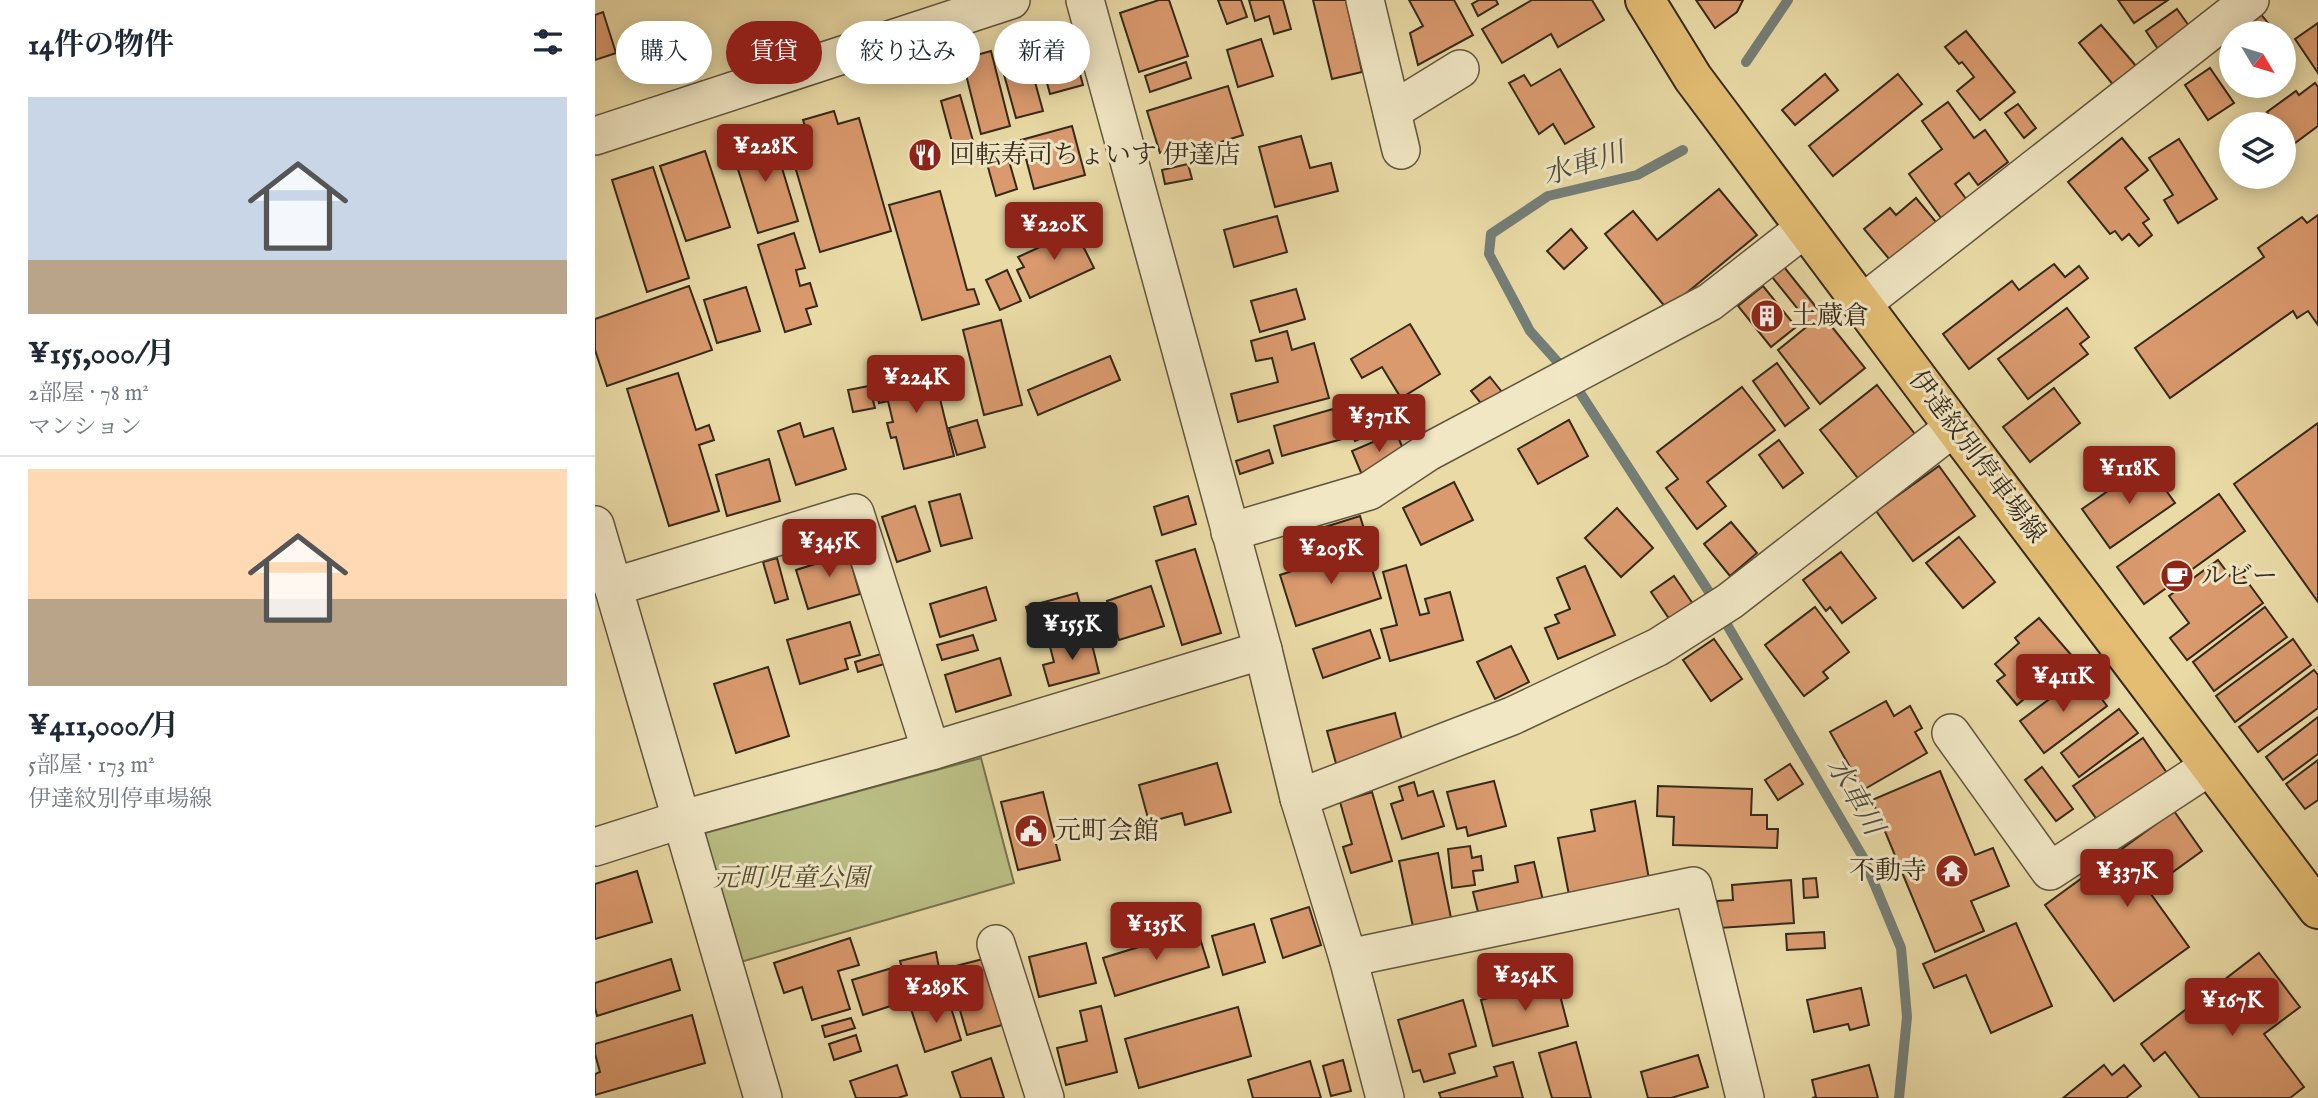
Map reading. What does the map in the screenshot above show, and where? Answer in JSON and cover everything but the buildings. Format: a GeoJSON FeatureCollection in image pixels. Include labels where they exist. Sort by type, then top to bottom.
{"type":"FeatureCollection","features":[{"type":"Feature","properties":{"kind":"main road","name":"伊達紋別停車場線"},"geometry":{"type":"LineString","coordinates":[[1645,0],[1693,78],[2318,909]]}},
{"type":"Feature","properties":{"kind":"street"},"geometry":{"type":"LineString","coordinates":[[595,136],[1011,0]]}},
{"type":"Feature","properties":{"kind":"street"},"geometry":{"type":"LineString","coordinates":[[1085,0],[1263,650],[1299,798],[1385,1098]]}},
{"type":"Feature","properties":{"kind":"street"},"geometry":{"type":"LineString","coordinates":[[1365,0],[1401,150]]}},
{"type":"Feature","properties":{"kind":"street"},"geometry":{"type":"LineString","coordinates":[[1863,303],[2251,0]]}},
{"type":"Feature","properties":{"kind":"street"},"geometry":{"type":"LineString","coordinates":[[1392,111],[1460,69]]}},
{"type":"Feature","properties":{"kind":"street"},"geometry":{"type":"LineString","coordinates":[[1230,532],[1369,491],[1428,452],[1710,302],[1805,228]]}},
{"type":"Feature","properties":{"kind":"street"},"geometry":{"type":"LineString","coordinates":[[1299,798],[1512,716],[1658,647],[1730,601],[1954,427]]}},
{"type":"Feature","properties":{"kind":"street"},"geometry":{"type":"LineString","coordinates":[[613,587],[855,513],[931,751]]}},
{"type":"Feature","properties":{"kind":"street"},"geometry":{"type":"LineString","coordinates":[[595,525],[764,1098]]}},
{"type":"Feature","properties":{"kind":"street"},"geometry":{"type":"LineString","coordinates":[[595,847],[683,819],[931,751],[1263,650]]}},
{"type":"Feature","properties":{"kind":"street"},"geometry":{"type":"LineString","coordinates":[[1951,733],[2050,871],[2210,766]]}},
{"type":"Feature","properties":{"kind":"street"},"geometry":{"type":"LineString","coordinates":[[1347,958],[1693,886],[1745,1098]]}},
{"type":"Feature","properties":{"kind":"street"},"geometry":{"type":"LineString","coordinates":[[996,944],[1045,1098]]}},
{"type":"Feature","properties":{"kind":"green space","name":"元町児童公園"},"geometry":{"type":"Polygon","coordinates":[[[981,758],[1014,883],[737,963],[705,833],[981,758]]]}},
{"type":"Feature","properties":{"kind":"waterway","name":"水車川"},"geometry":{"type":"LineString","coordinates":[[1746,62],[1788,0]]}},
{"type":"Feature","properties":{"kind":"waterway","name":"水車川"},"geometry":{"type":"LineString","coordinates":[[1563,368],[1530,331],[1489,254],[1491,234],[1548,196],[1637,175],[1683,150]]}},
{"type":"Feature","properties":{"kind":"waterway","name":"水車川"},"geometry":{"type":"LineString","coordinates":[[1575,385],[1711,595]]}},
{"type":"Feature","properties":{"kind":"waterway","name":"水車川"},"geometry":{"type":"LineString","coordinates":[[1723,618],[1864,859],[1901,948],[1907,1017],[1899,1098]]}},
{"type":"Feature","properties":{"kind":"place","name":"回転寿司ちょいす 伊達店"},"geometry":{"type":"Point","coordinates":[925,155]}},
{"type":"Feature","properties":{"kind":"place","name":"土蔵倉"},"geometry":{"type":"Point","coordinates":[1767,316]}},
{"type":"Feature","properties":{"kind":"place","name":"ルビー"},"geometry":{"type":"Point","coordinates":[2177,576]}},
{"type":"Feature","properties":{"kind":"place","name":"元町会館"},"geometry":{"type":"Point","coordinates":[1031,831]}},
{"type":"Feature","properties":{"kind":"place","name":"不動寺"},"geometry":{"type":"Point","coordinates":[1952,871]}}]}
